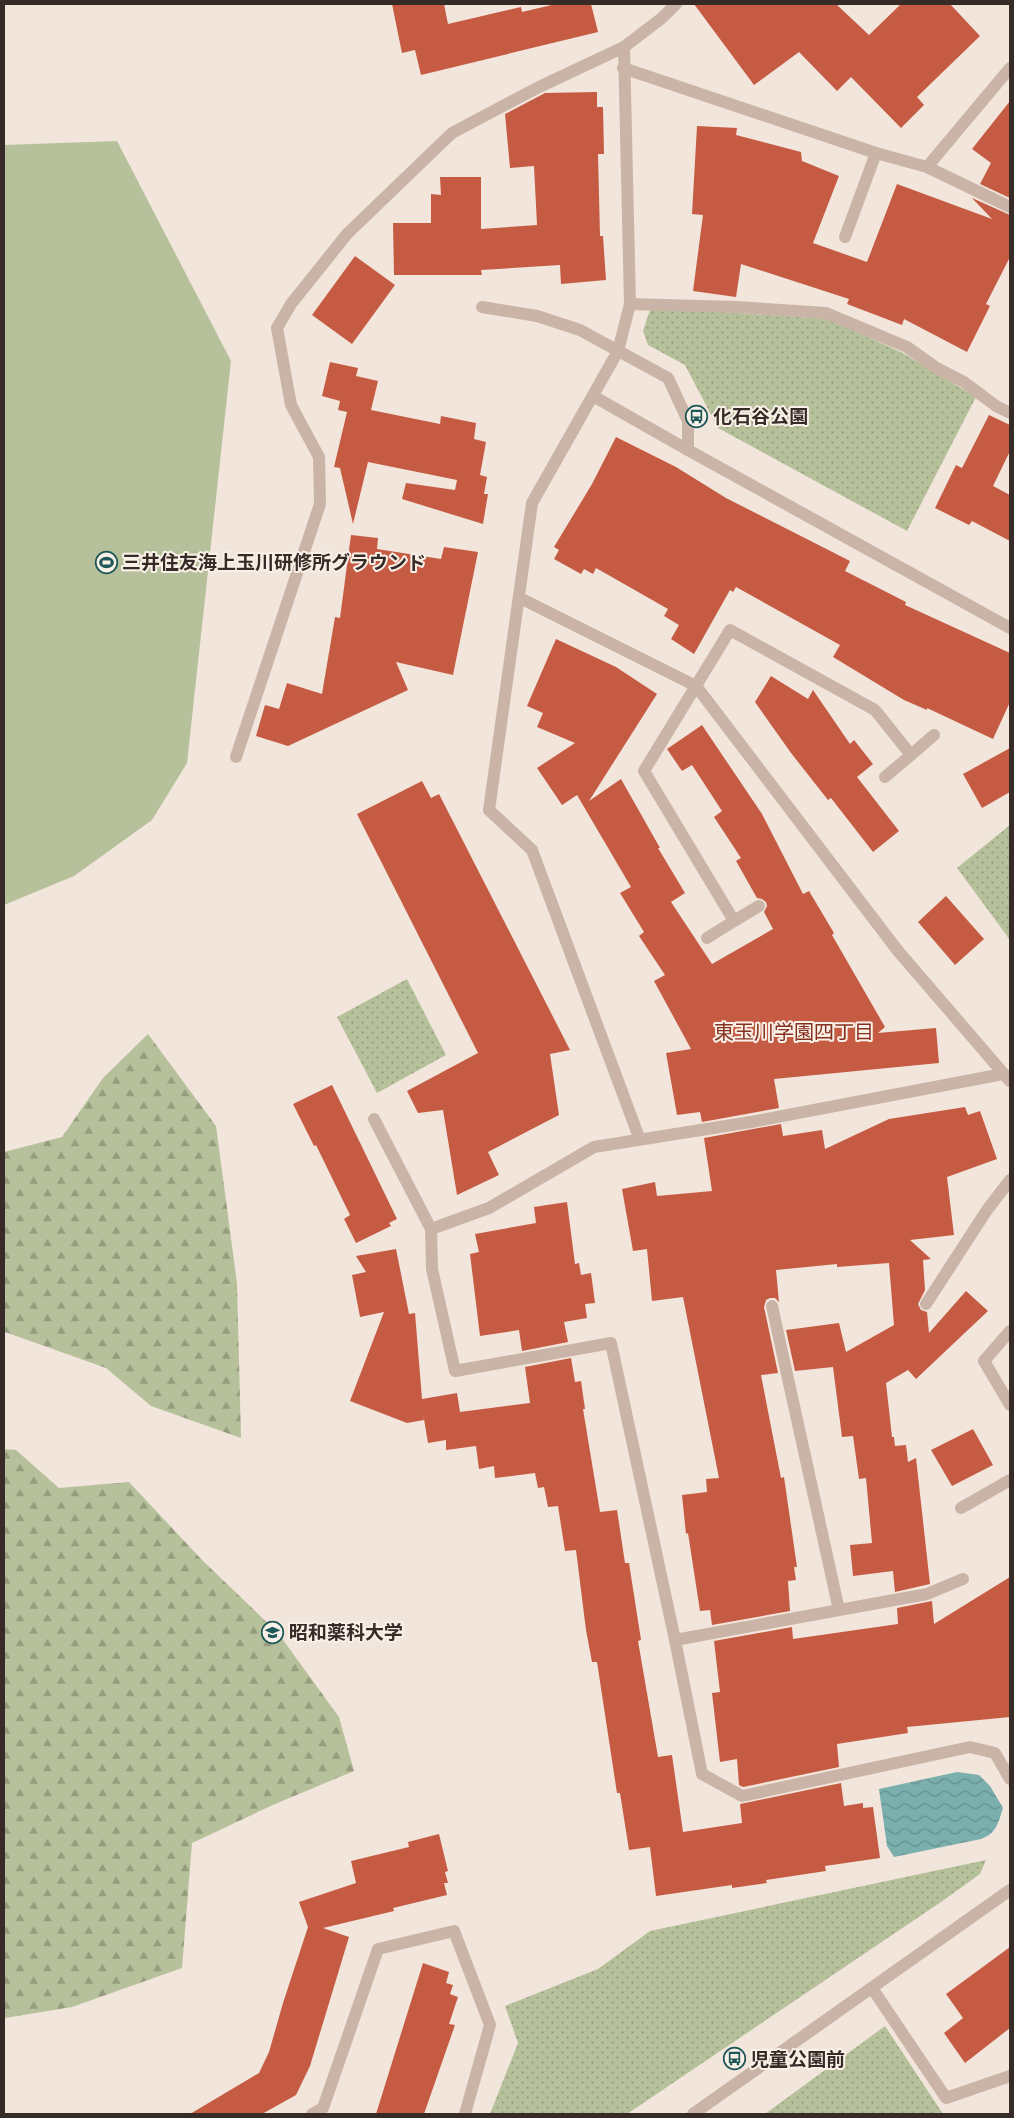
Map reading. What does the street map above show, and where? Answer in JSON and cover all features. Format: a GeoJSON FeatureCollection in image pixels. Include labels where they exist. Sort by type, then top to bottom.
{"type":"FeatureCollection","features":[{"type":"Feature","properties":{"kind":"street"},"geometry":{"type":"LineString","coordinates":[[236,757],[320,504],[319,457],[291,404],[277,328],[291,304],[347,234],[452,133],[537,88],[624,47],[662,18],[676,4]]}},
{"type":"Feature","properties":{"kind":"street"},"geometry":{"type":"LineString","coordinates":[[624,47],[630,304],[618,351],[532,503],[489,810],[532,850],[640,1140]]}},
{"type":"Feature","properties":{"kind":"street"},"geometry":{"type":"LineString","coordinates":[[623,68],[876,153],[927,167],[1010,207]]}},
{"type":"Feature","properties":{"kind":"street"},"geometry":{"type":"LineString","coordinates":[[927,167],[1010,68]]}},
{"type":"Feature","properties":{"kind":"street"},"geometry":{"type":"LineString","coordinates":[[845,237],[876,153]]}},
{"type":"Feature","properties":{"kind":"street"},"geometry":{"type":"LineString","coordinates":[[630,304],[737,307],[826,313],[907,347],[935,367],[964,382],[996,406],[1010,413]]}},
{"type":"Feature","properties":{"kind":"street"},"geometry":{"type":"LineString","coordinates":[[482,306],[537,316],[580,330],[668,378],[688,421],[688,450]]}},
{"type":"Feature","properties":{"kind":"street"},"geometry":{"type":"LineString","coordinates":[[593,396],[1010,628]]}},
{"type":"Feature","properties":{"kind":"street"},"geometry":{"type":"LineString","coordinates":[[520,598],[696,686],[898,951],[1007,1077]]}},
{"type":"Feature","properties":{"kind":"street"},"geometry":{"type":"LineString","coordinates":[[734,921],[644,771],[730,630],[875,710],[910,755]]}},
{"type":"Feature","properties":{"kind":"street"},"geometry":{"type":"LineString","coordinates":[[885,778],[934,735]]}},
{"type":"Feature","properties":{"kind":"street"},"geometry":{"type":"LineString","coordinates":[[707,938],[759,906]]}},
{"type":"Feature","properties":{"kind":"street"},"geometry":{"type":"LineString","coordinates":[[431,1229],[489,1208],[594,1147],[751,1122],[1007,1077]]}},
{"type":"Feature","properties":{"kind":"street"},"geometry":{"type":"LineString","coordinates":[[374,1119],[431,1229],[432,1269],[455,1371],[610,1344],[675,1640],[702,1774],[742,1796],[970,1747],[995,1753],[1010,1779]]}},
{"type":"Feature","properties":{"kind":"street"},"geometry":{"type":"LineString","coordinates":[[926,1304],[987,1210],[1010,1180]]}},
{"type":"Feature","properties":{"kind":"street"},"geometry":{"type":"LineString","coordinates":[[772,1306],[838,1610]]}},
{"type":"Feature","properties":{"kind":"street"},"geometry":{"type":"LineString","coordinates":[[1010,1331],[984,1362],[1010,1405]]}},
{"type":"Feature","properties":{"kind":"street"},"geometry":{"type":"LineString","coordinates":[[961,1508],[1010,1480]]}},
{"type":"Feature","properties":{"kind":"street"},"geometry":{"type":"LineString","coordinates":[[675,1640],[927,1594],[963,1579]]}},
{"type":"Feature","properties":{"kind":"street"},"geometry":{"type":"LineString","coordinates":[[693,2114],[1010,1890]]}},
{"type":"Feature","properties":{"kind":"street"},"geometry":{"type":"LineString","coordinates":[[312,2114],[323,2108],[378,1949],[454,1931],[490,2025],[465,2114]]}},
{"type":"Feature","properties":{"kind":"street"},"geometry":{"type":"LineString","coordinates":[[872,1988],[946,2098],[1010,2076]]}},
{"type":"Feature","properties":{"kind":"green space","name":"三井住友海上玉川研修所グラウンド"},"geometry":{"type":"Polygon","coordinates":[[[117,141],[231,361],[187,763],[152,820],[74,876],[4,905],[4,145],[117,141]]]}},
{"type":"Feature","properties":{"kind":"green space"},"geometry":{"type":"Polygon","coordinates":[[[651,307],[828,319],[901,352],[976,397],[907,531],[718,428],[685,365],[648,345],[643,331],[651,307]]]}},
{"type":"Feature","properties":{"kind":"green space"},"geometry":{"type":"Polygon","coordinates":[[[1010,825],[1010,940],[957,868],[1010,825]]]}},
{"type":"Feature","properties":{"kind":"green space"},"geometry":{"type":"Polygon","coordinates":[[[407,979],[446,1055],[377,1093],[337,1017],[407,979]]]}},
{"type":"Feature","properties":{"kind":"green space"},"geometry":{"type":"Polygon","coordinates":[[[148,1034],[216,1126],[237,1283],[241,1438],[151,1406],[106,1368],[4,1333],[4,1152],[62,1137],[103,1078],[148,1034]]]}},
{"type":"Feature","properties":{"kind":"green space"},"geometry":{"type":"Polygon","coordinates":[[[4,1449],[16,1450],[59,1488],[129,1482],[202,1560],[278,1633],[339,1717],[354,1771],[275,1804],[192,1843],[182,1968],[72,2007],[5,2018],[4,1449]]]}},
{"type":"Feature","properties":{"kind":"green space"},"geometry":{"type":"Polygon","coordinates":[[[986,1860],[980,1874],[941,1902],[627,2114],[490,2114],[518,2043],[505,2006],[598,1969],[650,1931],[986,1860]]]}},
{"type":"Feature","properties":{"kind":"green space"},"geometry":{"type":"Polygon","coordinates":[[[885,2026],[943,2114],[765,2114],[885,2026]]]}},
{"type":"Feature","properties":{"kind":"water"},"geometry":{"type":"Polygon","coordinates":[[[957,1772],[979,1775],[990,1786],[1003,1808],[994,1831],[981,1839],[894,1857],[887,1846],[879,1789],[957,1772]]]}},
{"type":"Feature","properties":{"kind":"building"},"geometry":{"type":"Polygon","coordinates":[[[392,4],[444,4],[448,24],[521,7],[522,12],[556,4],[591,4],[598,32],[421,75],[415,50],[402,53],[392,4]]]}},
{"type":"Feature","properties":{"kind":"building"},"geometry":{"type":"Polygon","coordinates":[[[694,4],[836,4],[869,35],[901,4],[950,4],[980,36],[917,97],[924,105],[901,128],[851,77],[837,91],[799,52],[754,85],[694,4]]]}},
{"type":"Feature","properties":{"kind":"building"},"geometry":{"type":"Polygon","coordinates":[[[597,92],[597,107],[603,107],[604,154],[598,154],[600,236],[603,236],[606,280],[561,284],[560,265],[481,270],[482,275],[394,275],[393,223],[431,223],[431,194],[441,195],[440,177],[481,177],[481,229],[537,225],[534,166],[510,168],[505,114],[545,93],[597,92]]]}},
{"type":"Feature","properties":{"kind":"building"},"geometry":{"type":"Polygon","coordinates":[[[1010,101],[1010,198],[980,184],[991,163],[972,149],[1010,101]]]}},
{"type":"Feature","properties":{"kind":"building"},"geometry":{"type":"Polygon","coordinates":[[[697,126],[737,128],[736,135],[801,152],[802,161],[839,176],[813,243],[867,262],[897,184],[992,219],[972,198],[1010,215],[1010,257],[986,304],[990,306],[967,352],[904,319],[902,325],[847,304],[849,299],[741,264],[736,297],[693,291],[703,215],[692,214],[697,126]]]}},
{"type":"Feature","properties":{"kind":"building"},"geometry":{"type":"Polygon","coordinates":[[[355,256],[395,285],[352,344],[312,315],[355,256]]]}},
{"type":"Feature","properties":{"kind":"building"},"geometry":{"type":"Polygon","coordinates":[[[330,362],[358,368],[356,376],[378,381],[371,410],[440,424],[441,416],[476,423],[474,439],[486,442],[480,475],[487,477],[484,494],[488,494],[483,524],[402,499],[406,483],[455,490],[457,480],[368,462],[353,524],[340,468],[334,467],[347,412],[338,410],[340,401],[322,396],[330,362]]]}},
{"type":"Feature","properties":{"kind":"building"},"geometry":{"type":"Polygon","coordinates":[[[989,415],[1010,425],[1010,451],[993,486],[1010,495],[1010,541],[972,521],[969,525],[935,508],[956,465],[962,468],[989,415]]]}},
{"type":"Feature","properties":{"kind":"building"},"geometry":{"type":"Polygon","coordinates":[[[616,437],[676,467],[726,498],[850,561],[845,571],[906,602],[905,605],[1010,653],[1010,702],[993,739],[927,708],[927,710],[904,700],[833,657],[840,645],[736,587],[733,592],[730,590],[694,654],[671,639],[679,625],[664,616],[668,609],[596,568],[593,574],[584,569],[581,574],[554,559],[559,550],[554,547],[592,484],[616,437]]]}},
{"type":"Feature","properties":{"kind":"building"},"geometry":{"type":"Polygon","coordinates":[[[351,535],[378,538],[377,549],[441,559],[444,547],[478,552],[453,675],[396,662],[408,690],[288,746],[256,736],[265,705],[279,709],[287,683],[322,694],[335,617],[340,618],[351,535]]]}},
{"type":"Feature","properties":{"kind":"building"},"geometry":{"type":"Polygon","coordinates":[[[556,639],[616,667],[657,694],[589,801],[621,779],[660,848],[658,848],[685,893],[671,902],[712,964],[773,929],[764,912],[767,906],[766,902],[757,898],[736,861],[741,858],[714,817],[722,811],[692,765],[682,771],[667,749],[702,725],[762,814],[803,894],[809,891],[834,933],[832,935],[885,1027],[878,1033],[936,1028],[939,1063],[774,1079],[779,1108],[702,1122],[700,1112],[677,1115],[666,1053],[691,1049],[654,981],[665,975],[639,936],[644,932],[620,893],[631,887],[577,795],[562,805],[537,768],[575,743],[537,727],[543,713],[527,706],[556,639]]]}},
{"type":"Feature","properties":{"kind":"building"},"geometry":{"type":"Polygon","coordinates":[[[771,676],[808,699],[813,690],[850,744],[854,740],[873,764],[857,777],[899,831],[873,852],[831,798],[828,800],[791,753],[755,702],[771,676]]]}},
{"type":"Feature","properties":{"kind":"building"},"geometry":{"type":"Polygon","coordinates":[[[1010,748],[1010,792],[982,808],[963,774],[1010,748]]]}},
{"type":"Feature","properties":{"kind":"building"},"geometry":{"type":"Polygon","coordinates":[[[422,781],[431,798],[439,794],[570,1050],[550,1054],[559,1115],[488,1152],[499,1175],[457,1195],[443,1110],[418,1113],[407,1091],[478,1053],[357,814],[422,781]]]}},
{"type":"Feature","properties":{"kind":"building"},"geometry":{"type":"Polygon","coordinates":[[[946,896],[984,939],[955,965],[918,922],[946,896]]]}},
{"type":"Feature","properties":{"kind":"building"},"geometry":{"type":"Polygon","coordinates":[[[332,1085],[397,1219],[389,1223],[391,1226],[356,1243],[344,1219],[350,1215],[316,1145],[314,1146],[293,1104],[332,1085]]]}},
{"type":"Feature","properties":{"kind":"building"},"geometry":{"type":"Polygon","coordinates":[[[965,1107],[968,1115],[980,1111],[997,1159],[947,1177],[954,1235],[910,1240],[931,1259],[923,1260],[925,1290],[918,1304],[921,1310],[927,1312],[929,1333],[966,1291],[988,1311],[916,1379],[908,1370],[886,1383],[892,1437],[894,1437],[895,1446],[906,1445],[908,1462],[916,1458],[930,1584],[895,1592],[893,1571],[853,1576],[850,1545],[872,1543],[866,1478],[859,1479],[853,1436],[842,1437],[833,1367],[795,1371],[786,1330],[839,1323],[846,1352],[894,1325],[889,1263],[837,1267],[837,1264],[776,1270],[779,1302],[775,1298],[770,1298],[766,1300],[764,1307],[778,1373],[761,1375],[781,1478],[784,1477],[797,1567],[794,1567],[796,1580],[788,1581],[790,1611],[712,1625],[710,1610],[700,1611],[688,1533],[686,1534],[682,1495],[707,1492],[706,1479],[719,1478],[683,1297],[652,1301],[647,1249],[633,1251],[622,1189],[655,1182],[657,1196],[712,1191],[704,1138],[781,1124],[783,1136],[822,1130],[825,1149],[889,1119],[965,1107]]]}},
{"type":"Feature","properties":{"kind":"building"},"geometry":{"type":"Polygon","coordinates":[[[567,1202],[575,1264],[579,1263],[581,1275],[591,1273],[595,1303],[585,1304],[587,1318],[564,1322],[568,1342],[522,1351],[519,1330],[480,1336],[470,1254],[479,1252],[475,1234],[536,1223],[534,1207],[567,1202]]]}},
{"type":"Feature","properties":{"kind":"building"},"geometry":{"type":"Polygon","coordinates":[[[396,1249],[409,1314],[415,1313],[422,1399],[457,1393],[460,1412],[530,1403],[525,1367],[571,1358],[575,1382],[581,1381],[585,1409],[583,1409],[600,1512],[617,1510],[625,1563],[629,1563],[641,1640],[638,1641],[658,1757],[672,1755],[683,1832],[742,1823],[740,1804],[841,1783],[844,1806],[863,1803],[863,1808],[873,1807],[880,1858],[825,1866],[826,1871],[766,1880],[767,1883],[732,1888],[732,1885],[656,1896],[650,1847],[629,1850],[620,1793],[617,1793],[597,1662],[592,1662],[586,1630],[576,1550],[565,1551],[558,1506],[548,1507],[544,1487],[538,1488],[535,1473],[495,1478],[494,1466],[479,1469],[476,1446],[446,1450],[446,1440],[428,1443],[423,1413],[424,1420],[407,1423],[350,1401],[384,1312],[360,1317],[352,1275],[366,1272],[356,1256],[396,1249]]]}},
{"type":"Feature","properties":{"kind":"building"},"geometry":{"type":"Polygon","coordinates":[[[973,1429],[993,1465],[952,1486],[931,1450],[973,1429]]]}},
{"type":"Feature","properties":{"kind":"building"},"geometry":{"type":"Polygon","coordinates":[[[1010,1577],[1010,1717],[907,1727],[908,1733],[837,1744],[839,1767],[743,1787],[739,1785],[737,1759],[720,1762],[712,1693],[720,1692],[714,1641],[792,1627],[793,1639],[898,1624],[897,1608],[932,1601],[934,1624],[1010,1577]]]}},
{"type":"Feature","properties":{"kind":"building"},"geometry":{"type":"Polygon","coordinates":[[[439,1834],[448,1871],[445,1872],[448,1883],[444,1883],[447,1895],[393,1908],[394,1911],[323,1928],[349,1937],[310,2066],[296,2095],[262,2114],[190,2114],[259,2073],[269,2052],[308,1927],[299,1902],[356,1883],[351,1861],[409,1847],[408,1842],[439,1834]]]}},
{"type":"Feature","properties":{"kind":"building"},"geometry":{"type":"Polygon","coordinates":[[[1010,1947],[1010,2028],[965,2063],[944,2033],[963,2018],[946,1994],[1010,1947]]]}},
{"type":"Feature","properties":{"kind":"building"},"geometry":{"type":"Polygon","coordinates":[[[423,1963],[449,1972],[446,1983],[453,1985],[450,1994],[458,1997],[449,2024],[455,2025],[424,2114],[376,2114],[423,1963]]]}},
{"type":"Feature","properties":{"kind":"place","name":"化石谷公園"},"geometry":{"type":"Point","coordinates":[697,416]}},
{"type":"Feature","properties":{"kind":"place","name":"三井住友海上玉川研修所グラウンド"},"geometry":{"type":"Point","coordinates":[106,562]}},
{"type":"Feature","properties":{"kind":"place","name":"昭和薬科大学"},"geometry":{"type":"Point","coordinates":[273,1632]}},
{"type":"Feature","properties":{"kind":"place","name":"児童公園前"},"geometry":{"type":"Point","coordinates":[734,2059]}},
{"type":"Feature","properties":{"kind":"district","name":"東玉川学園四丁目"},"geometry":{"type":"Point","coordinates":[794,1032]}}]}
